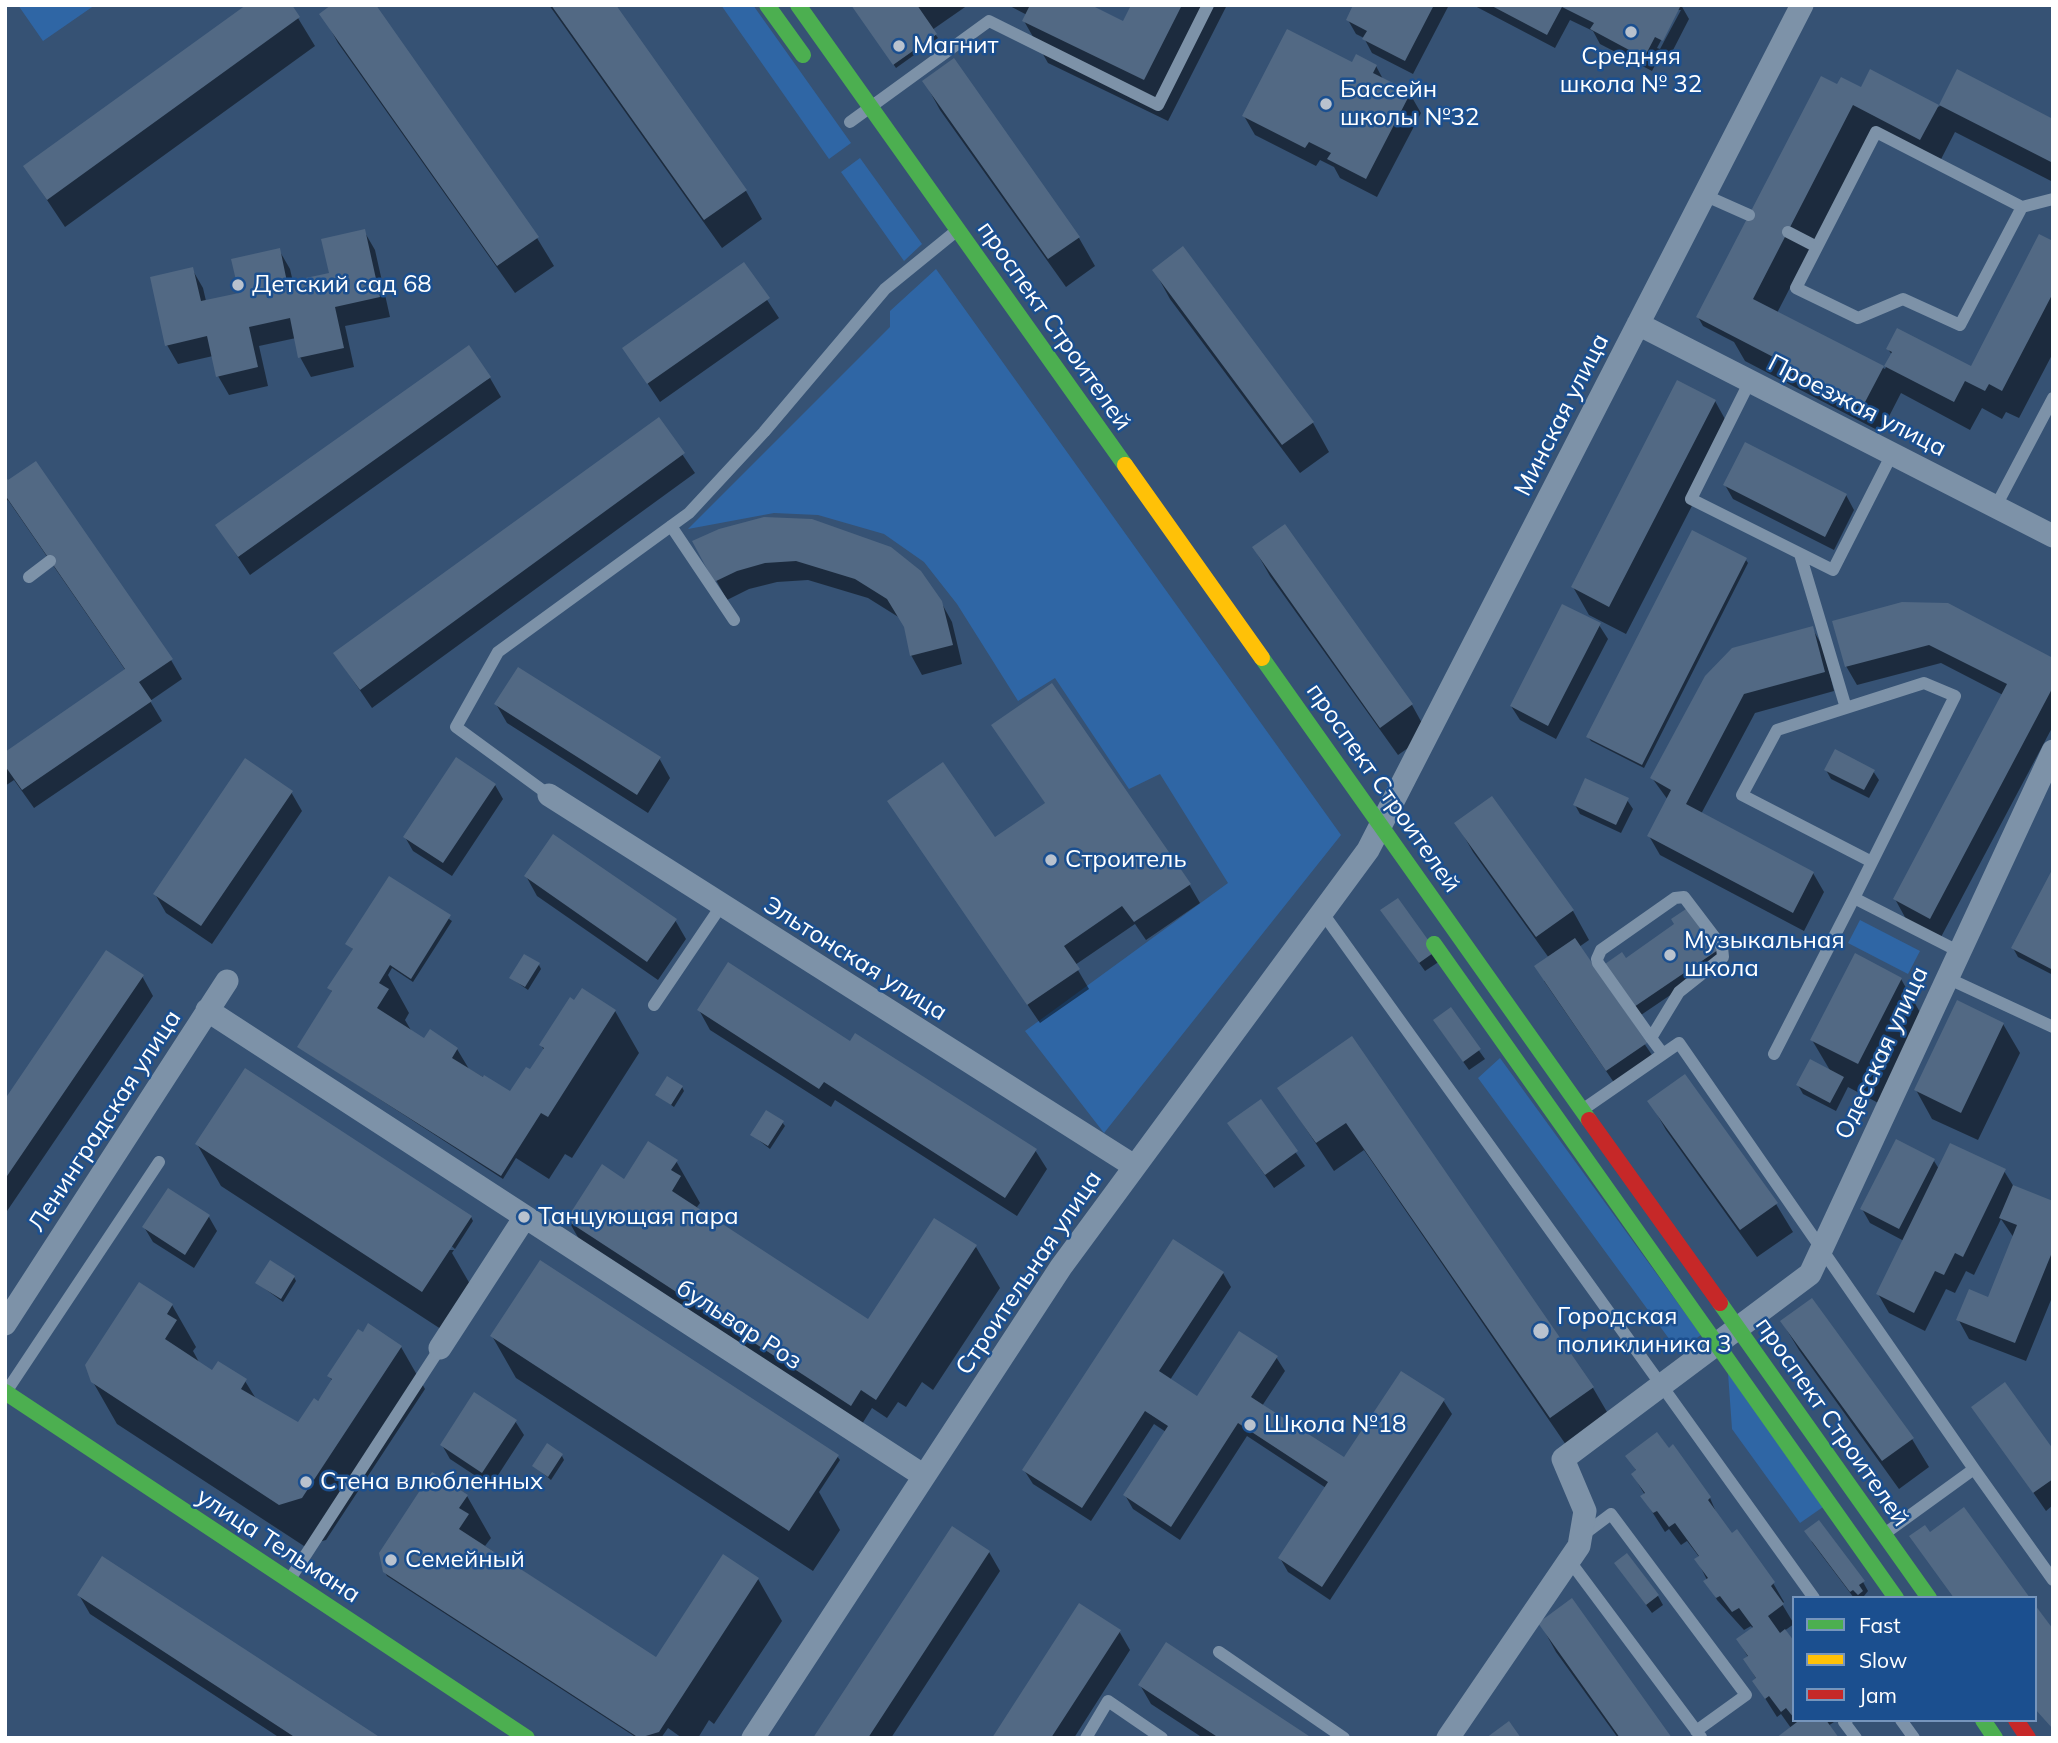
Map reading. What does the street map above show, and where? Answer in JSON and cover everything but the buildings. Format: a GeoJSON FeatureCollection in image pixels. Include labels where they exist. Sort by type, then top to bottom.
{"type":"FeatureCollection","features":[{"type":"Feature","properties":{"kind":"main road"},"geometry":{"type":"LineString","coordinates":[[767,5],[810,66]]}},
{"type":"Feature","properties":{"kind":"main road","name":"проспект Строителей"},"geometry":{"type":"LineString","coordinates":[[798,5],[1928,1596]]}},
{"type":"Feature","properties":{"kind":"main road"},"geometry":{"type":"LineString","coordinates":[[846,117],[861,137]]}},
{"type":"Feature","properties":{"kind":"main road","name":"проспект Строителей"},"geometry":{"type":"LineString","coordinates":[[1423,928],[1895,1596]]}},
{"type":"Feature","properties":{"kind":"main road","name":"улица Тельмана"},"geometry":{"type":"LineString","coordinates":[[6,1392],[527,1738]]}},
{"type":"Feature","properties":{"kind":"main road"},"geometry":{"type":"LineString","coordinates":[[1984,1722],[1996,1738]]}},
{"type":"Feature","properties":{"kind":"main road"},"geometry":{"type":"LineString","coordinates":[[2017,1722],[2028,1738]]}},
{"type":"Feature","properties":{"kind":"street","name":"Минская улица"},"geometry":{"type":"LineString","coordinates":[[1368,850],[1802,5]]}},
{"type":"Feature","properties":{"kind":"street","name":"Проезжая улица"},"geometry":{"type":"LineString","coordinates":[[1638,324],[2053,536]]}},
{"type":"Feature","properties":{"kind":"street","name":"Одесская улица"},"geometry":{"type":"LineString","coordinates":[[1583,1535],[1585,1511],[1563,1459],[1810,1275],[1945,977],[2053,751]]}},
{"type":"Feature","properties":{"kind":"street","name":"Эльтонская улица"},"geometry":{"type":"LineString","coordinates":[[549,795],[1134,1166]]}},
{"type":"Feature","properties":{"kind":"street","name":"Строительная улица"},"geometry":{"type":"LineString","coordinates":[[753,1738],[1061,1267],[1368,850]]}},
{"type":"Feature","properties":{"kind":"street","name":"Ленинградская улица"},"geometry":{"type":"LineString","coordinates":[[5,1324],[227,981]]}},
{"type":"Feature","properties":{"kind":"street","name":"бульвар Роз"},"geometry":{"type":"LineString","coordinates":[[207,1010],[924,1476]]}},
{"type":"Feature","properties":{"kind":"street"},"geometry":{"type":"LineString","coordinates":[[440,1348],[525,1217]]}},
{"type":"Feature","properties":{"kind":"street"},"geometry":{"type":"LineString","coordinates":[[1448,1738],[1569,1560],[1583,1535]]}},
{"type":"Feature","properties":{"kind":"lane"},"geometry":{"type":"LineString","coordinates":[[846,117],[871,108],[989,21],[1158,105],[1209,5]]}},
{"type":"Feature","properties":{"kind":"lane"},"geometry":{"type":"LineString","coordinates":[[2022,207],[1959,325],[1903,299],[1858,318],[1796,288],[1876,132],[2022,207],[2053,199]]}},
{"type":"Feature","properties":{"kind":"lane"},"geometry":{"type":"LineString","coordinates":[[1704,195],[1749,215]]}},
{"type":"Feature","properties":{"kind":"lane"},"geometry":{"type":"LineString","coordinates":[[549,795],[456,727],[498,652],[689,513],[764,432],[885,289],[958,230]]}},
{"type":"Feature","properties":{"kind":"lane"},"geometry":{"type":"LineString","coordinates":[[1788,232],[1817,247]]}},
{"type":"Feature","properties":{"kind":"lane"},"geometry":{"type":"LineString","coordinates":[[1750,381],[1691,499],[1833,570],[1892,454]]}},
{"type":"Feature","properties":{"kind":"lane"},"geometry":{"type":"LineString","coordinates":[[1996,506],[2053,398]]}},
{"type":"Feature","properties":{"kind":"lane"},"geometry":{"type":"LineString","coordinates":[[671,526],[734,620]]}},
{"type":"Feature","properties":{"kind":"lane"},"geometry":{"type":"LineString","coordinates":[[1800,554],[1846,708]]}},
{"type":"Feature","properties":{"kind":"lane"},"geometry":{"type":"LineString","coordinates":[[29,577],[50,561]]}},
{"type":"Feature","properties":{"kind":"lane"},"geometry":{"type":"LineString","coordinates":[[1774,1054],[1955,696],[1924,683],[1777,730],[1742,795],[1870,861]]}},
{"type":"Feature","properties":{"kind":"lane"},"geometry":{"type":"LineString","coordinates":[[1651,1038],[1679,992],[1723,957],[1722,947],[1684,897],[1675,898],[1598,954],[1598,962],[1651,1038],[1663,1054]]}},
{"type":"Feature","properties":{"kind":"lane"},"geometry":{"type":"LineString","coordinates":[[1854,898],[1958,951]]}},
{"type":"Feature","properties":{"kind":"lane"},"geometry":{"type":"LineString","coordinates":[[654,1005],[721,906]]}},
{"type":"Feature","properties":{"kind":"lane"},"geometry":{"type":"LineString","coordinates":[[1322,912],[1813,1596]]}},
{"type":"Feature","properties":{"kind":"lane"},"geometry":{"type":"LineString","coordinates":[[1945,977],[2053,1027]]}},
{"type":"Feature","properties":{"kind":"lane"},"geometry":{"type":"LineString","coordinates":[[1583,1109],[1679,1043],[2053,1580]]}},
{"type":"Feature","properties":{"kind":"lane"},"geometry":{"type":"LineString","coordinates":[[6,1392],[159,1162]]}},
{"type":"Feature","properties":{"kind":"lane"},"geometry":{"type":"LineString","coordinates":[[290,1579],[440,1348]]}},
{"type":"Feature","properties":{"kind":"lane"},"geometry":{"type":"LineString","coordinates":[[1884,1534],[1974,1469]]}},
{"type":"Feature","properties":{"kind":"lane"},"geometry":{"type":"LineString","coordinates":[[1569,1560],[1699,1735],[1746,1695],[1611,1514],[1583,1535]]}},
{"type":"Feature","properties":{"kind":"lane"},"geometry":{"type":"LineString","coordinates":[[1800,1578],[1805,1596]]}},
{"type":"Feature","properties":{"kind":"lane"},"geometry":{"type":"LineString","coordinates":[[1219,1652],[1344,1738]]}},
{"type":"Feature","properties":{"kind":"lane"},"geometry":{"type":"LineString","coordinates":[[1086,1738],[1108,1701],[1163,1738]]}},
{"type":"Feature","properties":{"kind":"lane"},"geometry":{"type":"LineString","coordinates":[[1846,1722],[1856,1738]]}},
{"type":"Feature","properties":{"kind":"lane"},"geometry":{"type":"LineString","coordinates":[[1902,1722],[1914,1738]]}},
{"type":"Feature","properties":{"kind":"shaded area"},"geometry":{"type":"Polygon","coordinates":[[[18,5],[95,5],[43,41],[18,5]]]}},
{"type":"Feature","properties":{"kind":"shaded area"},"geometry":{"type":"Polygon","coordinates":[[[721,5],[753,5],[851,143],[829,159],[721,5]]]}},
{"type":"Feature","properties":{"kind":"shaded area"},"geometry":{"type":"Polygon","coordinates":[[[860,158],[922,244],[904,261],[841,172],[860,158]]]}},
{"type":"Feature","properties":{"kind":"shaded area"},"geometry":{"type":"Polygon","coordinates":[[[936,269],[1341,835],[1104,1133],[1025,1031],[1228,883],[1160,774],[1129,789],[1055,678],[1018,701],[957,604],[924,562],[884,534],[818,515],[774,513],[688,529],[890,327],[890,311],[936,269]]]}},
{"type":"Feature","properties":{"kind":"shaded area"},"geometry":{"type":"Polygon","coordinates":[[[1860,920],[1920,951],[1908,974],[1848,943],[1860,920]]]}},
{"type":"Feature","properties":{"kind":"shaded area"},"geometry":{"type":"Polygon","coordinates":[[[1500,1058],[1701,1335],[1678,1351],[1478,1078],[1500,1058]]]}},
{"type":"Feature","properties":{"kind":"shaded area"},"geometry":{"type":"Polygon","coordinates":[[[1728,1373],[1823,1507],[1800,1523],[1732,1429],[1728,1373]]]}},
{"type":"Feature","properties":{"kind":"traffic: fast"},"geometry":{"type":"LineString","coordinates":[[767,5],[803,55]]}},
{"type":"Feature","properties":{"kind":"traffic: fast"},"geometry":{"type":"LineString","coordinates":[[798,5],[1125,465]]}},
{"type":"Feature","properties":{"kind":"traffic: fast"},"geometry":{"type":"LineString","coordinates":[[1262,658],[1589,1120]]}},
{"type":"Feature","properties":{"kind":"traffic: fast"},"geometry":{"type":"LineString","coordinates":[[1434,944],[1895,1596]]}},
{"type":"Feature","properties":{"kind":"traffic: fast"},"geometry":{"type":"LineString","coordinates":[[1720,1303],[1928,1596]]}},
{"type":"Feature","properties":{"kind":"traffic: fast"},"geometry":{"type":"LineString","coordinates":[[5,1392],[527,1738]]}},
{"type":"Feature","properties":{"kind":"traffic: fast"},"geometry":{"type":"LineString","coordinates":[[1984,1722],[1995,1738]]}},
{"type":"Feature","properties":{"kind":"traffic: slow"},"geometry":{"type":"LineString","coordinates":[[1125,465],[1262,658]]}},
{"type":"Feature","properties":{"kind":"traffic: jam"},"geometry":{"type":"LineString","coordinates":[[1589,1120],[1720,1303]]}},
{"type":"Feature","properties":{"kind":"traffic: jam"},"geometry":{"type":"LineString","coordinates":[[2017,1722],[2028,1738]]}},
{"type":"Feature","properties":{"kind":"place","name":"Средняя школа № 32"},"geometry":{"type":"Point","coordinates":[1631,32]}},
{"type":"Feature","properties":{"kind":"place","name":"Магнит"},"geometry":{"type":"Point","coordinates":[899,46]}},
{"type":"Feature","properties":{"kind":"place","name":"Бассейн школы №32"},"geometry":{"type":"Point","coordinates":[1326,104]}},
{"type":"Feature","properties":{"kind":"place","name":"Детский сад 68"},"geometry":{"type":"Point","coordinates":[238,285]}},
{"type":"Feature","properties":{"kind":"place","name":"Строитель"},"geometry":{"type":"Point","coordinates":[1051,860]}},
{"type":"Feature","properties":{"kind":"place","name":"Музыкальная школа"},"geometry":{"type":"Point","coordinates":[1670,955]}},
{"type":"Feature","properties":{"kind":"place","name":"Танцующая пара"},"geometry":{"type":"Point","coordinates":[524,1217]}},
{"type":"Feature","properties":{"kind":"place","name":"Городская поликлиника 3"},"geometry":{"type":"Point","coordinates":[1541,1331]}},
{"type":"Feature","properties":{"kind":"place","name":"Школа №18"},"geometry":{"type":"Point","coordinates":[1250,1425]}},
{"type":"Feature","properties":{"kind":"place","name":"Стена влюбленных"},"geometry":{"type":"Point","coordinates":[306,1482]}},
{"type":"Feature","properties":{"kind":"place","name":"Семейный"},"geometry":{"type":"Point","coordinates":[391,1560]}}]}
